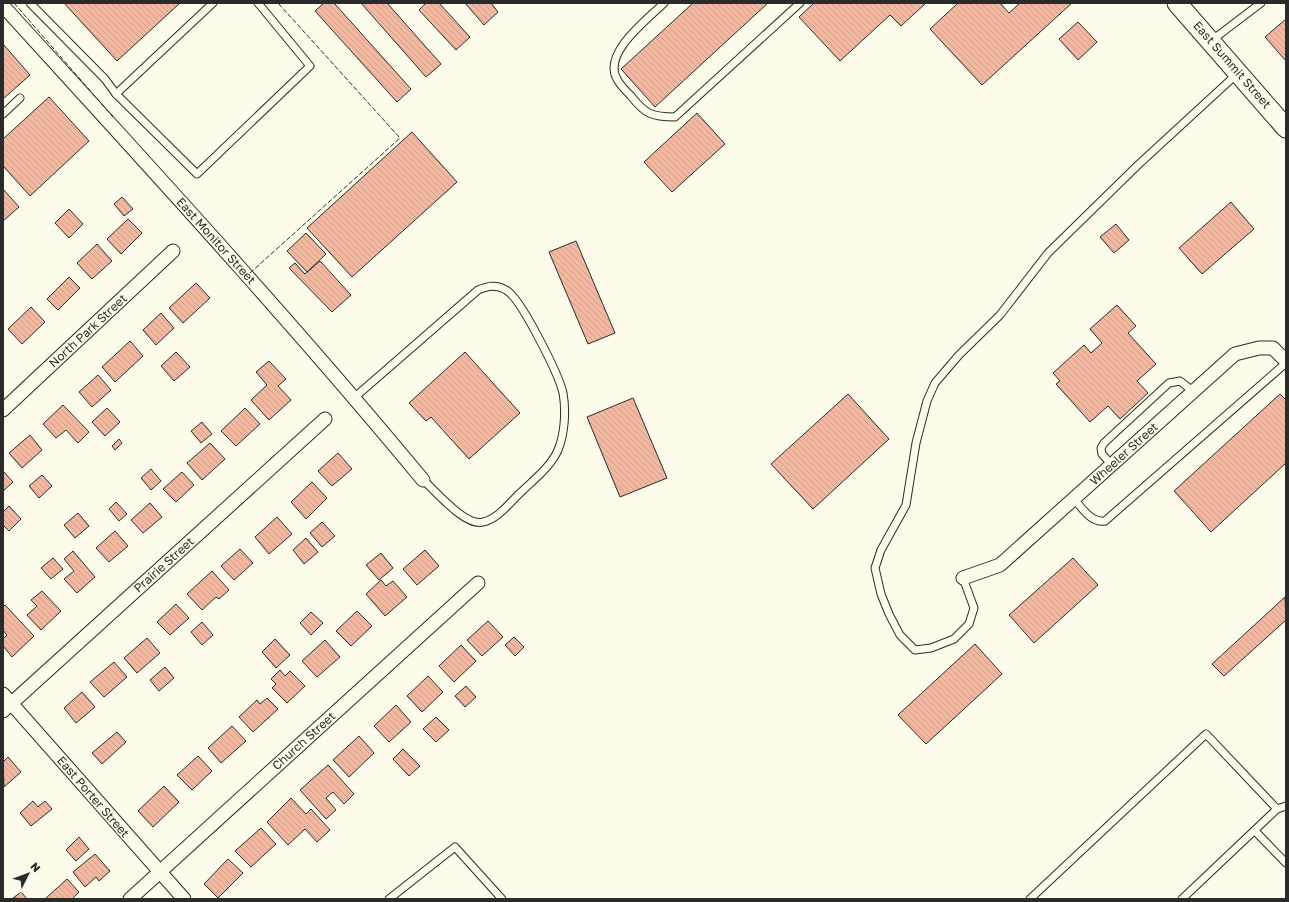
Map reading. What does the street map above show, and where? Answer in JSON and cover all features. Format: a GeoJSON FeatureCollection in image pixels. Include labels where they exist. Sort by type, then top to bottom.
{"type":"FeatureCollection","features":[{"type":"Feature","properties":{"kind":"street","name":"East Summit Street"},"geometry":{"type":"LineString","coordinates":[[1177,3],[1286,128]]}},
{"type":"Feature","properties":{"kind":"street","name":"East Monitor Street"},"geometry":{"type":"LineString","coordinates":[[3,6],[203,226],[355,397],[423,480]]}},
{"type":"Feature","properties":{"kind":"street","name":"North Park Street"},"geometry":{"type":"LineString","coordinates":[[3,410],[173,251]]}},
{"type":"Feature","properties":{"kind":"street","name":"Wheeler Street"},"geometry":{"type":"LineString","coordinates":[[963,578],[1000,565],[1235,354],[1259,348],[1273,348],[1286,362]]}},
{"type":"Feature","properties":{"kind":"street","name":"Prairie Street"},"geometry":{"type":"LineString","coordinates":[[6,703],[325,418]]}},
{"type":"Feature","properties":{"kind":"street","name":"Church Street"},"geometry":{"type":"LineString","coordinates":[[130,899],[478,583]]}},
{"type":"Feature","properties":{"kind":"street","name":"East Porter Street"},"geometry":{"type":"LineString","coordinates":[[6,703],[184,899]]}},
{"type":"Feature","properties":{"kind":"lane"},"geometry":{"type":"LineString","coordinates":[[30,3],[104,79],[116,94],[197,174],[310,66],[258,3]]}},
{"type":"Feature","properties":{"kind":"lane"},"geometry":{"type":"LineString","coordinates":[[116,94],[213,3]]}},
{"type":"Feature","properties":{"kind":"lane"},"geometry":{"type":"LineString","coordinates":[[664,3],[623,44],[614,62],[616,78],[643,111],[659,117],[675,117],[800,3]]}},
{"type":"Feature","properties":{"kind":"lane"},"geometry":{"type":"LineString","coordinates":[[1210,41],[1261,3]]}},
{"type":"Feature","properties":{"kind":"lane"},"geometry":{"type":"LineString","coordinates":[[963,578],[974,608],[969,624],[954,639],[931,648],[915,650],[900,635],[889,614],[880,594],[875,568],[881,550],[906,505],[916,443],[927,401],[934,383],[959,355],[1000,315],[1048,253],[1139,164],[1238,73]]}},
{"type":"Feature","properties":{"kind":"lane"},"geometry":{"type":"LineString","coordinates":[[3,114],[20,98]]}},
{"type":"Feature","properties":{"kind":"lane"},"geometry":{"type":"LineString","coordinates":[[355,397],[478,290],[489,286],[498,286],[508,291],[518,302],[559,379],[561,386],[565,406],[562,437],[558,450],[551,462],[504,509],[494,517],[482,522],[474,523],[463,517],[423,480]]}},
{"type":"Feature","properties":{"kind":"lane"},"geometry":{"type":"LineString","coordinates":[[1074,499],[1093,519],[1100,522],[1104,521],[1286,362]]}},
{"type":"Feature","properties":{"kind":"lane"},"geometry":{"type":"LineString","coordinates":[[1112,465],[1102,454],[1101,448],[1104,443],[1169,383],[1180,381],[1194,392]]}},
{"type":"Feature","properties":{"kind":"lane"},"geometry":{"type":"LineString","coordinates":[[1030,899],[1206,734],[1277,809]]}},
{"type":"Feature","properties":{"kind":"lane"},"geometry":{"type":"LineString","coordinates":[[1182,899],[1277,809],[1286,806]]}},
{"type":"Feature","properties":{"kind":"lane"},"geometry":{"type":"LineString","coordinates":[[1255,831],[1286,863]]}},
{"type":"Feature","properties":{"kind":"lane"},"geometry":{"type":"LineString","coordinates":[[389,899],[455,847],[502,899]]}},
{"type":"Feature","properties":{"kind":"building"},"geometry":{"type":"Polygon","coordinates":[[[64,3],[180,3],[117,61],[64,3]]]}},
{"type":"Feature","properties":{"kind":"building"},"geometry":{"type":"Polygon","coordinates":[[[324,3],[334,3],[411,89],[397,102],[315,11],[324,3]]]}},
{"type":"Feature","properties":{"kind":"building"},"geometry":{"type":"Polygon","coordinates":[[[361,3],[387,3],[441,64],[426,77],[361,3]]]}},
{"type":"Feature","properties":{"kind":"building"},"geometry":{"type":"Polygon","coordinates":[[[426,3],[439,3],[470,37],[456,50],[419,10],[426,3]]]}},
{"type":"Feature","properties":{"kind":"building"},"geometry":{"type":"Polygon","coordinates":[[[465,3],[491,3],[498,12],[484,25],[465,3]]]}},
{"type":"Feature","properties":{"kind":"building"},"geometry":{"type":"Polygon","coordinates":[[[693,3],[768,3],[655,107],[621,69],[693,3]]]}},
{"type":"Feature","properties":{"kind":"building"},"geometry":{"type":"Polygon","coordinates":[[[814,3],[926,3],[901,26],[890,15],[840,61],[799,17],[814,3]]]}},
{"type":"Feature","properties":{"kind":"building"},"geometry":{"type":"Polygon","coordinates":[[[958,3],[1000,3],[1009,13],[1020,3],[1072,3],[982,85],[930,29],[958,3]]]}},
{"type":"Feature","properties":{"kind":"building"},"geometry":{"type":"Polygon","coordinates":[[[1286,19],[1286,61],[1265,37],[1286,19]]]}},
{"type":"Feature","properties":{"kind":"building"},"geometry":{"type":"Polygon","coordinates":[[[1078,22],[1097,42],[1078,60],[1059,39],[1078,22]]]}},
{"type":"Feature","properties":{"kind":"building"},"geometry":{"type":"Polygon","coordinates":[[[3,44],[30,75],[3,99],[3,44]]]}},
{"type":"Feature","properties":{"kind":"building"},"geometry":{"type":"Polygon","coordinates":[[[49,97],[89,141],[30,196],[3,166],[3,139],[49,97]]]}},
{"type":"Feature","properties":{"kind":"building"},"geometry":{"type":"Polygon","coordinates":[[[697,113],[725,144],[672,192],[644,162],[697,113]]]}},
{"type":"Feature","properties":{"kind":"building"},"geometry":{"type":"Polygon","coordinates":[[[412,132],[457,182],[352,277],[307,228],[412,132]]]}},
{"type":"Feature","properties":{"kind":"building"},"geometry":{"type":"Polygon","coordinates":[[[3,189],[19,207],[3,221],[3,189]]]}},
{"type":"Feature","properties":{"kind":"building"},"geometry":{"type":"Polygon","coordinates":[[[122,197],[133,209],[124,216],[114,204],[122,197]]]}},
{"type":"Feature","properties":{"kind":"building"},"geometry":{"type":"Polygon","coordinates":[[[1231,202],[1254,229],[1202,274],[1179,248],[1231,202]]]}},
{"type":"Feature","properties":{"kind":"building"},"geometry":{"type":"Polygon","coordinates":[[[69,209],[83,224],[69,238],[55,223],[69,209]]]}},
{"type":"Feature","properties":{"kind":"building"},"geometry":{"type":"Polygon","coordinates":[[[128,219],[142,233],[121,254],[107,239],[128,219]]]}},
{"type":"Feature","properties":{"kind":"building"},"geometry":{"type":"Polygon","coordinates":[[[1116,224],[1129,240],[1114,253],[1100,237],[1116,224]]]}},
{"type":"Feature","properties":{"kind":"building"},"geometry":{"type":"Polygon","coordinates":[[[306,233],[326,254],[307,272],[287,251],[306,233]]]}},
{"type":"Feature","properties":{"kind":"building"},"geometry":{"type":"Polygon","coordinates":[[[576,241],[615,333],[588,344],[549,252],[576,241]]]}},
{"type":"Feature","properties":{"kind":"building"},"geometry":{"type":"Polygon","coordinates":[[[97,244],[112,261],[92,279],[77,263],[97,244]]]}},
{"type":"Feature","properties":{"kind":"building"},"geometry":{"type":"Polygon","coordinates":[[[320,261],[351,295],[332,312],[289,268],[295,263],[305,274],[320,261]]]}},
{"type":"Feature","properties":{"kind":"building"},"geometry":{"type":"Polygon","coordinates":[[[69,277],[80,288],[58,310],[47,299],[69,277]]]}},
{"type":"Feature","properties":{"kind":"building"},"geometry":{"type":"Polygon","coordinates":[[[196,283],[210,298],[183,323],[169,308],[196,283]]]}},
{"type":"Feature","properties":{"kind":"building"},"geometry":{"type":"Polygon","coordinates":[[[1117,305],[1136,326],[1128,333],[1156,364],[1137,381],[1148,393],[1120,419],[1108,406],[1090,422],[1056,384],[1060,381],[1053,373],[1084,345],[1091,353],[1102,343],[1090,329],[1117,305]]]}},
{"type":"Feature","properties":{"kind":"building"},"geometry":{"type":"Polygon","coordinates":[[[31,307],[45,322],[22,344],[8,329],[31,307]]]}},
{"type":"Feature","properties":{"kind":"building"},"geometry":{"type":"Polygon","coordinates":[[[161,313],[174,328],[156,345],[143,330],[161,313]]]}},
{"type":"Feature","properties":{"kind":"building"},"geometry":{"type":"Polygon","coordinates":[[[130,341],[143,356],[115,382],[102,367],[130,341]]]}},
{"type":"Feature","properties":{"kind":"building"},"geometry":{"type":"Polygon","coordinates":[[[176,352],[190,367],[174,381],[161,366],[176,352]]]}},
{"type":"Feature","properties":{"kind":"building"},"geometry":{"type":"Polygon","coordinates":[[[465,352],[520,413],[469,459],[431,417],[426,421],[409,403],[465,352]]]}},
{"type":"Feature","properties":{"kind":"building"},"geometry":{"type":"Polygon","coordinates":[[[269,361],[286,379],[278,386],[291,400],[269,420],[251,400],[267,385],[256,372],[269,361]]]}},
{"type":"Feature","properties":{"kind":"building"},"geometry":{"type":"Polygon","coordinates":[[[98,375],[111,390],[92,407],[79,392],[98,375]]]}},
{"type":"Feature","properties":{"kind":"building"},"geometry":{"type":"Polygon","coordinates":[[[848,394],[889,439],[813,509],[771,464],[848,394]]]}},
{"type":"Feature","properties":{"kind":"building"},"geometry":{"type":"Polygon","coordinates":[[[1280,394],[1286,400],[1286,463],[1211,532],[1174,491],[1280,394]]]}},
{"type":"Feature","properties":{"kind":"building"},"geometry":{"type":"Polygon","coordinates":[[[633,398],[667,478],[620,497],[587,417],[633,398]]]}},
{"type":"Feature","properties":{"kind":"building"},"geometry":{"type":"Polygon","coordinates":[[[63,405],[89,432],[78,443],[66,430],[56,438],[43,424],[63,405]]]}},
{"type":"Feature","properties":{"kind":"building"},"geometry":{"type":"Polygon","coordinates":[[[107,408],[120,422],[105,436],[92,422],[107,408]]]}},
{"type":"Feature","properties":{"kind":"building"},"geometry":{"type":"Polygon","coordinates":[[[245,408],[260,424],[236,446],[221,431],[245,408]]]}},
{"type":"Feature","properties":{"kind":"building"},"geometry":{"type":"Polygon","coordinates":[[[202,422],[212,434],[201,443],[191,431],[202,422]]]}},
{"type":"Feature","properties":{"kind":"building"},"geometry":{"type":"Polygon","coordinates":[[[30,435],[42,450],[22,468],[9,453],[30,435]]]}},
{"type":"Feature","properties":{"kind":"building"},"geometry":{"type":"Polygon","coordinates":[[[119,439],[122,443],[115,450],[112,446],[119,439]]]}},
{"type":"Feature","properties":{"kind":"building"},"geometry":{"type":"Polygon","coordinates":[[[210,443],[225,459],[202,480],[187,463],[210,443]]]}},
{"type":"Feature","properties":{"kind":"building"},"geometry":{"type":"Polygon","coordinates":[[[338,453],[352,469],[332,486],[318,471],[338,453]]]}},
{"type":"Feature","properties":{"kind":"building"},"geometry":{"type":"Polygon","coordinates":[[[151,469],[161,481],[151,490],[141,478],[151,469]]]}},
{"type":"Feature","properties":{"kind":"building"},"geometry":{"type":"Polygon","coordinates":[[[3,471],[13,482],[3,491],[3,471]]]}},
{"type":"Feature","properties":{"kind":"building"},"geometry":{"type":"Polygon","coordinates":[[[182,472],[194,485],[176,502],[163,489],[182,472]]]}},
{"type":"Feature","properties":{"kind":"building"},"geometry":{"type":"Polygon","coordinates":[[[42,475],[52,486],[39,498],[29,486],[42,475]]]}},
{"type":"Feature","properties":{"kind":"building"},"geometry":{"type":"Polygon","coordinates":[[[312,482],[327,498],[306,519],[291,502],[312,482]]]}},
{"type":"Feature","properties":{"kind":"building"},"geometry":{"type":"Polygon","coordinates":[[[116,502],[127,514],[119,521],[109,509],[116,502]]]}},
{"type":"Feature","properties":{"kind":"building"},"geometry":{"type":"Polygon","coordinates":[[[150,503],[162,517],[143,533],[131,520],[150,503]]]}},
{"type":"Feature","properties":{"kind":"building"},"geometry":{"type":"Polygon","coordinates":[[[9,506],[21,519],[9,531],[3,525],[3,512],[9,506]]]}},
{"type":"Feature","properties":{"kind":"building"},"geometry":{"type":"Polygon","coordinates":[[[78,513],[89,526],[75,538],[64,525],[78,513]]]}},
{"type":"Feature","properties":{"kind":"building"},"geometry":{"type":"Polygon","coordinates":[[[277,517],[292,534],[269,554],[255,537],[277,517]]]}},
{"type":"Feature","properties":{"kind":"building"},"geometry":{"type":"Polygon","coordinates":[[[322,522],[335,536],[322,547],[310,533],[322,522]]]}},
{"type":"Feature","properties":{"kind":"building"},"geometry":{"type":"Polygon","coordinates":[[[115,531],[128,546],[109,562],[96,548],[115,531]]]}},
{"type":"Feature","properties":{"kind":"building"},"geometry":{"type":"Polygon","coordinates":[[[306,538],[318,552],[304,564],[293,550],[306,538]]]}},
{"type":"Feature","properties":{"kind":"building"},"geometry":{"type":"Polygon","coordinates":[[[240,549],[253,563],[234,580],[221,566],[240,549]]]}},
{"type":"Feature","properties":{"kind":"building"},"geometry":{"type":"Polygon","coordinates":[[[425,550],[439,566],[417,585],[403,569],[425,550]]]}},
{"type":"Feature","properties":{"kind":"building"},"geometry":{"type":"Polygon","coordinates":[[[73,551],[95,577],[77,593],[64,579],[74,571],[64,559],[73,551]]]}},
{"type":"Feature","properties":{"kind":"building"},"geometry":{"type":"Polygon","coordinates":[[[381,553],[393,568],[379,580],[366,565],[381,553]]]}},
{"type":"Feature","properties":{"kind":"building"},"geometry":{"type":"Polygon","coordinates":[[[53,558],[63,569],[51,579],[41,568],[53,558]]]}},
{"type":"Feature","properties":{"kind":"building"},"geometry":{"type":"Polygon","coordinates":[[[1073,558],[1098,585],[1034,643],[1009,615],[1073,558]]]}},
{"type":"Feature","properties":{"kind":"building"},"geometry":{"type":"Polygon","coordinates":[[[212,571],[229,590],[219,599],[216,597],[202,610],[187,594],[212,571]]]}},
{"type":"Feature","properties":{"kind":"building"},"geometry":{"type":"Polygon","coordinates":[[[381,580],[386,586],[393,581],[407,597],[385,616],[366,594],[381,580]]]}},
{"type":"Feature","properties":{"kind":"building"},"geometry":{"type":"Polygon","coordinates":[[[42,591],[61,611],[41,630],[27,615],[37,606],[31,600],[42,591]]]}},
{"type":"Feature","properties":{"kind":"building"},"geometry":{"type":"Polygon","coordinates":[[[1285,597],[1286,620],[1224,676],[1212,664],[1285,597]]]}},
{"type":"Feature","properties":{"kind":"building"},"geometry":{"type":"Polygon","coordinates":[[[176,604],[189,618],[170,635],[157,622],[176,604]]]}},
{"type":"Feature","properties":{"kind":"building"},"geometry":{"type":"Polygon","coordinates":[[[5,605],[34,636],[12,657],[3,646],[3,639],[7,635],[3,630],[3,607],[5,605]]]}},
{"type":"Feature","properties":{"kind":"building"},"geometry":{"type":"Polygon","coordinates":[[[357,611],[372,626],[351,646],[336,631],[357,611]]]}},
{"type":"Feature","properties":{"kind":"building"},"geometry":{"type":"Polygon","coordinates":[[[311,612],[323,623],[311,635],[300,623],[311,612]]]}},
{"type":"Feature","properties":{"kind":"building"},"geometry":{"type":"Polygon","coordinates":[[[488,621],[503,637],[482,656],[467,640],[488,621]]]}},
{"type":"Feature","properties":{"kind":"building"},"geometry":{"type":"Polygon","coordinates":[[[202,622],[213,635],[202,645],[191,632],[202,622]]]}},
{"type":"Feature","properties":{"kind":"building"},"geometry":{"type":"Polygon","coordinates":[[[514,637],[524,647],[515,656],[505,645],[514,637]]]}},
{"type":"Feature","properties":{"kind":"building"},"geometry":{"type":"Polygon","coordinates":[[[147,638],[160,653],[137,673],[124,658],[147,638]]]}},
{"type":"Feature","properties":{"kind":"building"},"geometry":{"type":"Polygon","coordinates":[[[275,639],[290,655],[276,668],[262,652],[275,639]]]}},
{"type":"Feature","properties":{"kind":"building"},"geometry":{"type":"Polygon","coordinates":[[[325,640],[340,657],[317,677],[302,661],[325,640]]]}},
{"type":"Feature","properties":{"kind":"building"},"geometry":{"type":"Polygon","coordinates":[[[975,644],[1002,674],[926,744],[898,715],[975,644]]]}},
{"type":"Feature","properties":{"kind":"building"},"geometry":{"type":"Polygon","coordinates":[[[461,645],[476,661],[454,682],[439,666],[461,645]]]}},
{"type":"Feature","properties":{"kind":"building"},"geometry":{"type":"Polygon","coordinates":[[[114,662],[127,677],[104,697],[90,682],[114,662]]]}},
{"type":"Feature","properties":{"kind":"building"},"geometry":{"type":"Polygon","coordinates":[[[165,667],[174,678],[159,691],[150,680],[165,667]]]}},
{"type":"Feature","properties":{"kind":"building"},"geometry":{"type":"Polygon","coordinates":[[[280,670],[285,676],[290,671],[305,686],[287,703],[272,688],[276,684],[271,679],[280,670]]]}},
{"type":"Feature","properties":{"kind":"building"},"geometry":{"type":"Polygon","coordinates":[[[428,676],[443,692],[422,712],[407,696],[428,676]]]}},
{"type":"Feature","properties":{"kind":"building"},"geometry":{"type":"Polygon","coordinates":[[[466,686],[476,697],[465,707],[455,696],[466,686]]]}},
{"type":"Feature","properties":{"kind":"building"},"geometry":{"type":"Polygon","coordinates":[[[82,692],[95,707],[76,723],[64,708],[82,692]]]}},
{"type":"Feature","properties":{"kind":"building"},"geometry":{"type":"Polygon","coordinates":[[[267,698],[278,709],[253,732],[239,717],[257,700],[260,704],[267,698]]]}},
{"type":"Feature","properties":{"kind":"building"},"geometry":{"type":"Polygon","coordinates":[[[396,705],[411,722],[389,742],[374,726],[396,705]]]}},
{"type":"Feature","properties":{"kind":"building"},"geometry":{"type":"Polygon","coordinates":[[[436,717],[449,730],[436,742],[423,729],[436,717]]]}},
{"type":"Feature","properties":{"kind":"building"},"geometry":{"type":"Polygon","coordinates":[[[232,726],[246,741],[221,763],[208,748],[232,726]]]}},
{"type":"Feature","properties":{"kind":"building"},"geometry":{"type":"Polygon","coordinates":[[[117,732],[126,742],[102,764],[92,753],[117,732]]]}},
{"type":"Feature","properties":{"kind":"building"},"geometry":{"type":"Polygon","coordinates":[[[359,736],[374,753],[349,777],[333,760],[359,736]]]}},
{"type":"Feature","properties":{"kind":"building"},"geometry":{"type":"Polygon","coordinates":[[[403,749],[420,766],[409,776],[393,759],[403,749]]]}},
{"type":"Feature","properties":{"kind":"building"},"geometry":{"type":"Polygon","coordinates":[[[198,756],[212,771],[192,790],[177,775],[198,756]]]}},
{"type":"Feature","properties":{"kind":"building"},"geometry":{"type":"Polygon","coordinates":[[[8,757],[21,772],[4,787],[3,762],[8,757]]]}},
{"type":"Feature","properties":{"kind":"building"},"geometry":{"type":"Polygon","coordinates":[[[328,765],[354,794],[344,804],[333,792],[326,798],[336,810],[326,819],[300,790],[328,765]]]}},
{"type":"Feature","properties":{"kind":"building"},"geometry":{"type":"Polygon","coordinates":[[[164,786],[179,802],[153,827],[138,811],[164,786]]]}},
{"type":"Feature","properties":{"kind":"building"},"geometry":{"type":"Polygon","coordinates":[[[291,798],[306,814],[311,809],[330,830],[317,842],[305,829],[288,845],[267,822],[291,798]]]}},
{"type":"Feature","properties":{"kind":"building"},"geometry":{"type":"Polygon","coordinates":[[[33,801],[38,807],[45,801],[52,809],[31,826],[20,813],[33,801]]]}},
{"type":"Feature","properties":{"kind":"building"},"geometry":{"type":"Polygon","coordinates":[[[261,828],[276,844],[251,867],[235,851],[261,828]]]}},
{"type":"Feature","properties":{"kind":"building"},"geometry":{"type":"Polygon","coordinates":[[[79,837],[89,849],[76,861],[66,850],[79,837]]]}},
{"type":"Feature","properties":{"kind":"building"},"geometry":{"type":"Polygon","coordinates":[[[95,854],[110,871],[99,881],[96,877],[85,887],[73,872],[95,854]]]}},
{"type":"Feature","properties":{"kind":"building"},"geometry":{"type":"Polygon","coordinates":[[[228,859],[243,873],[218,898],[204,884],[228,859]]]}},
{"type":"Feature","properties":{"kind":"building"},"geometry":{"type":"Polygon","coordinates":[[[67,879],[79,892],[72,899],[45,899],[67,879]]]}},
{"type":"Feature","properties":{"kind":"building"},"geometry":{"type":"Polygon","coordinates":[[[21,892],[27,899],[13,898],[21,892]]]}},
{"type":"Feature","properties":{"kind":"fence"},"geometry":{"type":"LineString","coordinates":[[14,3],[113,117]]}},
{"type":"Feature","properties":{"kind":"fence"},"geometry":{"type":"LineString","coordinates":[[250,273],[400,138],[278,3]]}}]}
